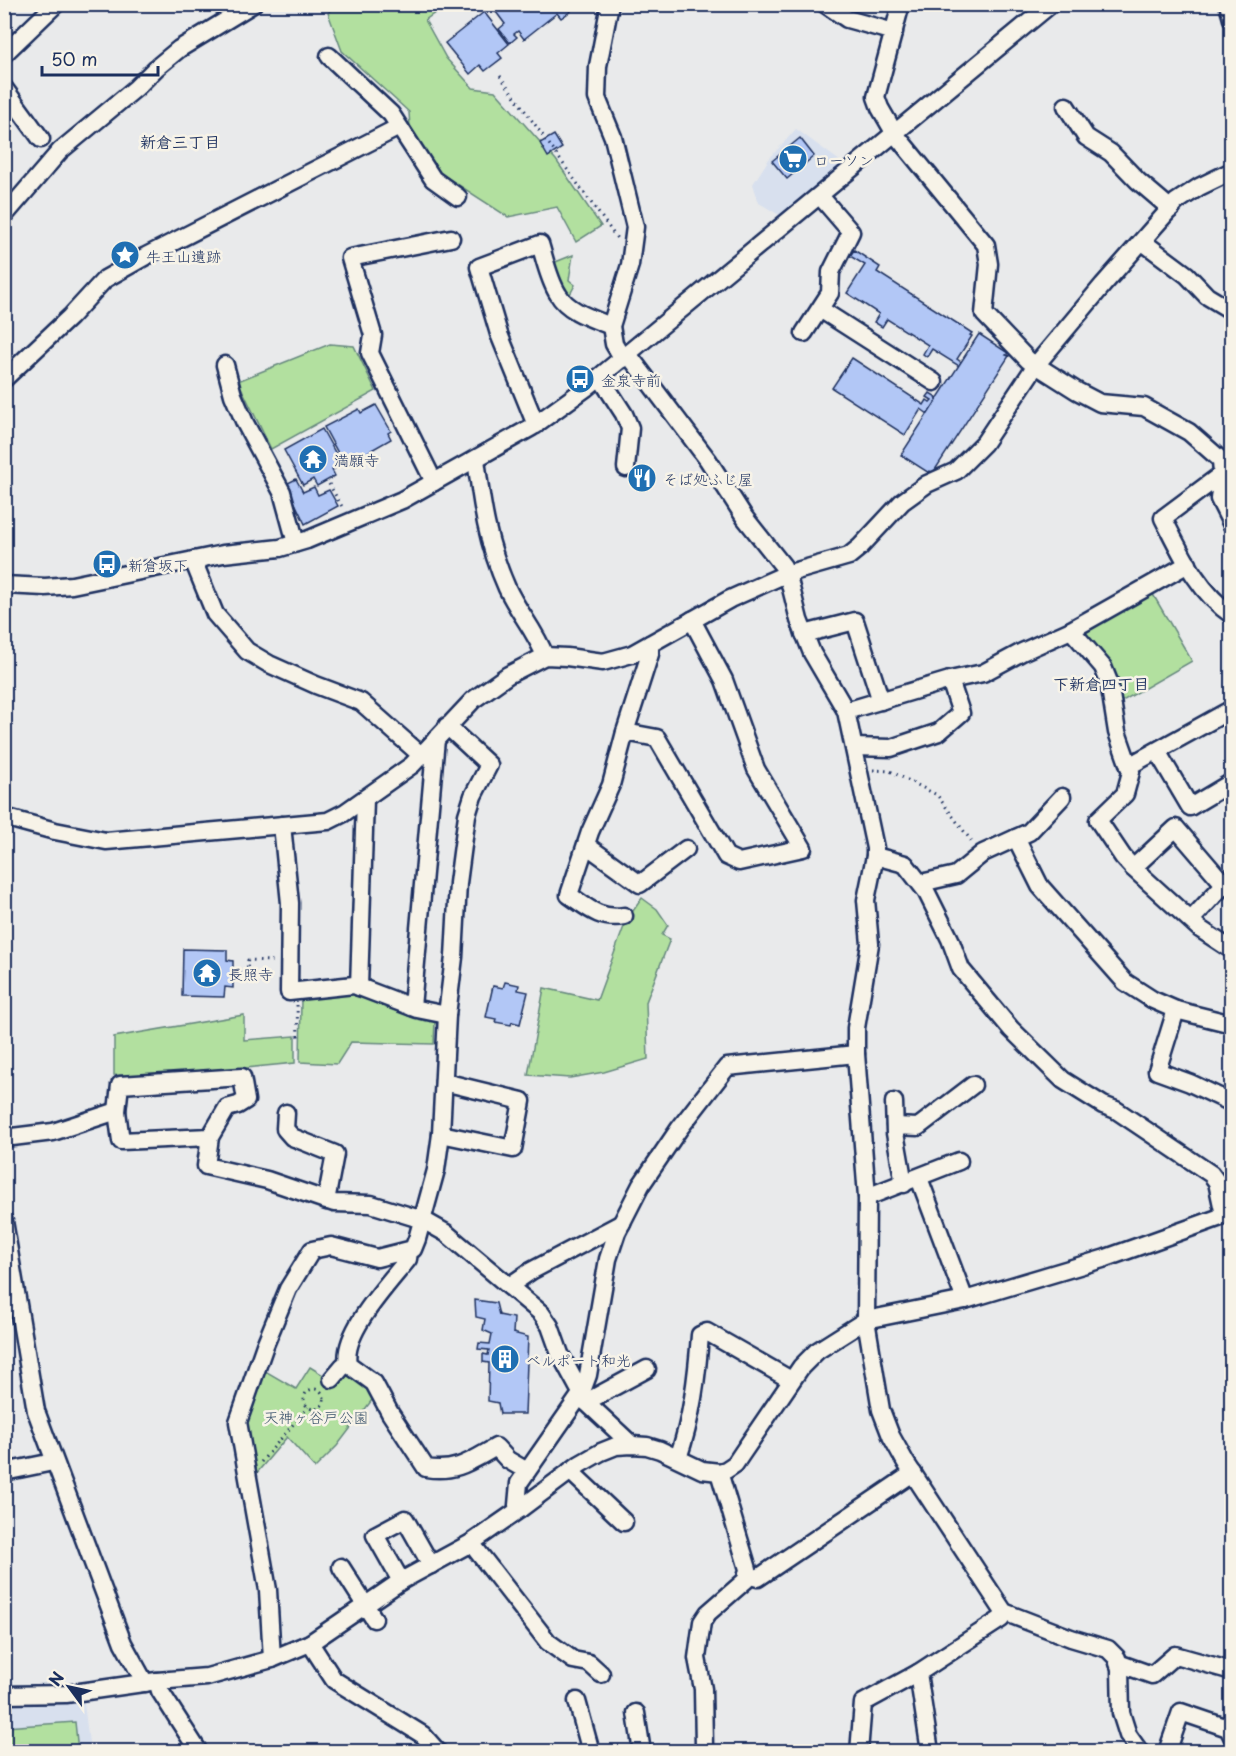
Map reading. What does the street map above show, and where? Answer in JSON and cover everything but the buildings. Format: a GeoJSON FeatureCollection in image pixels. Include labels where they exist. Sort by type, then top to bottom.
{"type":"FeatureCollection","features":[{"type":"Feature","properties":{"kind":"street"},"geometry":{"type":"LineString","coordinates":[[4,54],[56,4]]}},
{"type":"Feature","properties":{"kind":"street"},"geometry":{"type":"LineString","coordinates":[[4,216],[60,151],[136,88],[156,68],[179,49],[253,4]]}},
{"type":"Feature","properties":{"kind":"street"},"geometry":{"type":"LineString","coordinates":[[610,4],[598,66],[597,98],[613,137],[635,227],[630,265],[612,326],[614,344],[708,460],[745,518],[783,566],[812,653],[846,711],[859,770],[875,856],[866,900],[870,944],[856,1028],[856,1054],[867,1197],[866,1320],[881,1410],[891,1436],[913,1473],[1004,1612],[1071,1638],[1108,1649],[1117,1658],[1121,1713],[1128,1735],[1140,1752]]}},
{"type":"Feature","properties":{"kind":"street"},"geometry":{"type":"LineString","coordinates":[[825,4],[847,19],[894,32]]}},
{"type":"Feature","properties":{"kind":"street"},"geometry":{"type":"LineString","coordinates":[[901,4],[876,97],[895,134],[986,245],[989,264],[984,314],[1028,360],[1077,391],[1100,403],[1144,407],[1190,432],[1221,460],[1223,472],[1219,499],[1232,525]]}},
{"type":"Feature","properties":{"kind":"street"},"geometry":{"type":"LineString","coordinates":[[4,585],[45,587],[72,585],[223,554],[280,548],[402,500],[476,459],[536,425],[600,377],[1051,4]]}},
{"type":"Feature","properties":{"kind":"street"},"geometry":{"type":"LineString","coordinates":[[1228,4],[1232,20]]}},
{"type":"Feature","properties":{"kind":"street"},"geometry":{"type":"LineString","coordinates":[[329,56],[392,114],[433,179],[458,197]]}},
{"type":"Feature","properties":{"kind":"street"},"geometry":{"type":"LineString","coordinates":[[4,88],[41,139]]}},
{"type":"Feature","properties":{"kind":"street"},"geometry":{"type":"LineString","coordinates":[[1066,106],[1086,137],[1111,153],[1138,181],[1171,209]]}},
{"type":"Feature","properties":{"kind":"street"},"geometry":{"type":"LineString","coordinates":[[4,379],[70,317],[105,279],[399,127]]}},
{"type":"Feature","properties":{"kind":"street"},"geometry":{"type":"LineString","coordinates":[[4,817],[55,831],[105,841],[328,820],[344,813],[365,799],[422,756],[473,700],[508,675],[545,656],[603,662],[632,654],[730,599],[786,574],[849,556],[903,502],[927,484],[956,471],[984,443],[1036,365],[1176,202],[1199,187],[1228,178]]}},
{"type":"Feature","properties":{"kind":"street"},"geometry":{"type":"LineString","coordinates":[[804,333],[830,293],[831,272],[851,232],[820,196]]}},
{"type":"Feature","properties":{"kind":"street"},"geometry":{"type":"LineString","coordinates":[[434,482],[370,353],[372,335],[350,258],[451,238]]}},
{"type":"Feature","properties":{"kind":"street"},"geometry":{"type":"LineString","coordinates":[[1143,242],[1187,275],[1207,296],[1232,311]]}},
{"type":"Feature","properties":{"kind":"street"},"geometry":{"type":"LineString","coordinates":[[536,425],[499,334],[479,267],[540,244],[558,294],[582,314],[612,326]]}},
{"type":"Feature","properties":{"kind":"street"},"geometry":{"type":"LineString","coordinates":[[820,309],[934,382]]}},
{"type":"Feature","properties":{"kind":"street"},"geometry":{"type":"LineString","coordinates":[[225,365],[233,395],[245,423],[282,492],[296,543]]}},
{"type":"Feature","properties":{"kind":"street"},"geometry":{"type":"LineString","coordinates":[[600,377],[624,414],[630,428],[626,468]]}},
{"type":"Feature","properties":{"kind":"street"},"geometry":{"type":"LineString","coordinates":[[476,459],[483,515],[488,535],[508,589],[538,637],[545,656]]}},
{"type":"Feature","properties":{"kind":"street"},"geometry":{"type":"LineString","coordinates":[[1223,472],[1163,518],[1188,564],[1217,605],[1231,614]]}},
{"type":"Feature","properties":{"kind":"street"},"geometry":{"type":"LineString","coordinates":[[193,561],[215,614],[247,651],[269,664],[361,702],[422,756]]}},
{"type":"Feature","properties":{"kind":"street"},"geometry":{"type":"LineString","coordinates":[[846,711],[950,680],[982,673],[1071,630],[1188,564]]}},
{"type":"Feature","properties":{"kind":"street"},"geometry":{"type":"LineString","coordinates":[[625,732],[657,738],[726,856],[739,862],[803,848],[756,769],[724,680],[692,620]]}},
{"type":"Feature","properties":{"kind":"street"},"geometry":{"type":"LineString","coordinates":[[804,634],[855,621],[880,701]]}},
{"type":"Feature","properties":{"kind":"street"},"geometry":{"type":"LineString","coordinates":[[1071,630],[1103,667],[1109,682],[1117,732],[1131,772],[1125,794],[1098,820],[1123,858],[1133,868],[1191,920],[1232,950]]}},
{"type":"Feature","properties":{"kind":"street"},"geometry":{"type":"LineString","coordinates":[[624,916],[610,918],[596,913],[569,895],[586,845],[611,785],[650,654],[650,644]]}},
{"type":"Feature","properties":{"kind":"street"},"geometry":{"type":"LineString","coordinates":[[854,747],[891,748],[939,732],[961,713],[950,680]]}},
{"type":"Feature","properties":{"kind":"street"},"geometry":{"type":"LineString","coordinates":[[1129,766],[1232,709]]}},
{"type":"Feature","properties":{"kind":"street"},"geometry":{"type":"LineString","coordinates":[[272,1659],[268,1590],[238,1422],[264,1345],[288,1289],[312,1250],[330,1246],[377,1258],[409,1251],[413,1249],[423,1220],[436,1170],[441,1134],[447,1015],[454,957],[458,884],[467,815],[473,796],[489,765],[447,726]]}},
{"type":"Feature","properties":{"kind":"street"},"geometry":{"type":"LineString","coordinates":[[412,1007],[436,740]]}},
{"type":"Feature","properties":{"kind":"street"},"geometry":{"type":"LineString","coordinates":[[1157,751],[1191,807],[1232,782]]}},
{"type":"Feature","properties":{"kind":"street"},"geometry":{"type":"LineString","coordinates":[[921,883],[956,875],[981,854],[1029,832],[1062,797]]}},
{"type":"Feature","properties":{"kind":"street"},"geometry":{"type":"LineString","coordinates":[[359,987],[365,799]]}},
{"type":"Feature","properties":{"kind":"street"},"geometry":{"type":"LineString","coordinates":[[282,825],[290,903],[289,992],[354,985],[412,1007],[447,1015]]}},
{"type":"Feature","properties":{"kind":"street"},"geometry":{"type":"LineString","coordinates":[[1133,868],[1176,828],[1228,880],[1191,920]]}},
{"type":"Feature","properties":{"kind":"street"},"geometry":{"type":"LineString","coordinates":[[1016,838],[1040,886],[1125,982],[1153,1000],[1176,1010],[1232,1024]]}},
{"type":"Feature","properties":{"kind":"street"},"geometry":{"type":"LineString","coordinates":[[586,845],[640,884],[686,849]]}},
{"type":"Feature","properties":{"kind":"street"},"geometry":{"type":"LineString","coordinates":[[4,1695],[66,1694],[207,1677],[272,1659],[370,1612],[401,1581],[471,1543],[570,1471],[601,1452],[616,1446],[632,1444],[660,1450],[702,1470],[719,1472],[726,1470],[735,1464],[801,1367],[817,1351],[866,1320],[965,1300],[1106,1258],[1228,1214],[1217,1182],[1211,1174],[1116,1110],[1103,1105],[1063,1080],[1011,1029],[962,969],[950,939],[921,883],[905,864],[875,856]]}},
{"type":"Feature","properties":{"kind":"street"},"geometry":{"type":"LineString","coordinates":[[1176,1010],[1157,1071],[1232,1102]]}},
{"type":"Feature","properties":{"kind":"street"},"geometry":{"type":"LineString","coordinates":[[584,1398],[608,1259],[622,1223],[642,1185],[679,1129],[727,1067],[856,1054]]}},
{"type":"Feature","properties":{"kind":"street"},"geometry":{"type":"LineString","coordinates":[[210,1137],[121,1141],[117,1111],[120,1085],[242,1077],[246,1100],[226,1108],[210,1137],[206,1166],[267,1180],[334,1203],[371,1203],[423,1220],[446,1233],[541,1313],[550,1326],[560,1354],[584,1398],[632,1444]]}},
{"type":"Feature","properties":{"kind":"street"},"geometry":{"type":"LineString","coordinates":[[441,1134],[513,1149],[522,1101],[444,1082]]}},
{"type":"Feature","properties":{"kind":"street"},"geometry":{"type":"LineString","coordinates":[[894,1126],[918,1127],[973,1084]]}},
{"type":"Feature","properties":{"kind":"street"},"geometry":{"type":"LineString","coordinates":[[894,1102],[894,1126],[912,1181],[965,1300]]}},
{"type":"Feature","properties":{"kind":"street"},"geometry":{"type":"LineString","coordinates":[[4,1138],[52,1132],[117,1111]]}},
{"type":"Feature","properties":{"kind":"street"},"geometry":{"type":"LineString","coordinates":[[286,1113],[285,1129],[292,1137],[335,1154],[326,1201]]}},
{"type":"Feature","properties":{"kind":"street"},"geometry":{"type":"LineString","coordinates":[[867,1197],[959,1161]]}},
{"type":"Feature","properties":{"kind":"street"},"geometry":{"type":"LineString","coordinates":[[4,1221],[36,1411],[53,1462],[123,1643],[159,1691],[199,1752]]}},
{"type":"Feature","properties":{"kind":"street"},"geometry":{"type":"LineString","coordinates":[[509,1286],[531,1271],[622,1223]]}},
{"type":"Feature","properties":{"kind":"street"},"geometry":{"type":"LineString","coordinates":[[409,1251],[408,1259],[359,1322],[346,1355],[348,1364],[374,1383],[390,1413],[426,1468],[442,1471],[465,1465],[496,1447],[508,1460],[527,1471]]}},
{"type":"Feature","properties":{"kind":"street"},"geometry":{"type":"LineString","coordinates":[[678,1458],[688,1429],[690,1406],[697,1384],[700,1335],[707,1332],[791,1380]]}},
{"type":"Feature","properties":{"kind":"street"},"geometry":{"type":"LineString","coordinates":[[332,1379],[343,1366],[348,1364]]}},
{"type":"Feature","properties":{"kind":"street"},"geometry":{"type":"LineString","coordinates":[[520,1509],[517,1504],[519,1483],[584,1398],[647,1369]]}},
{"type":"Feature","properties":{"kind":"street"},"geometry":{"type":"LineString","coordinates":[[4,1472],[53,1462]]}},
{"type":"Feature","properties":{"kind":"street"},"geometry":{"type":"LineString","coordinates":[[570,1471],[624,1522]]}},
{"type":"Feature","properties":{"kind":"street"},"geometry":{"type":"LineString","coordinates":[[706,1752],[703,1689],[697,1658],[702,1622],[708,1613],[746,1580],[748,1569],[719,1472]]}},
{"type":"Feature","properties":{"kind":"street"},"geometry":{"type":"LineString","coordinates":[[747,1575],[758,1578],[913,1473]]}},
{"type":"Feature","properties":{"kind":"street"},"geometry":{"type":"LineString","coordinates":[[401,1581],[375,1535],[405,1519],[431,1565]]}},
{"type":"Feature","properties":{"kind":"street"},"geometry":{"type":"LineString","coordinates":[[471,1543],[548,1642],[573,1660],[589,1664],[601,1674]]}},
{"type":"Feature","properties":{"kind":"street"},"geometry":{"type":"LineString","coordinates":[[341,1567],[370,1612]]}},
{"type":"Feature","properties":{"kind":"street"},"geometry":{"type":"LineString","coordinates":[[859,1752],[862,1703],[918,1673],[1001,1619],[1004,1612]]}},
{"type":"Feature","properties":{"kind":"street"},"geometry":{"type":"LineString","coordinates":[[310,1642],[334,1680],[423,1735],[438,1752]]}},
{"type":"Feature","properties":{"kind":"street"},"geometry":{"type":"LineString","coordinates":[[1118,1663],[1152,1675],[1175,1655],[1232,1671]]}},
{"type":"Feature","properties":{"kind":"street"},"geometry":{"type":"LineString","coordinates":[[918,1673],[929,1744],[928,1752]]}},
{"type":"Feature","properties":{"kind":"street"},"geometry":{"type":"LineString","coordinates":[[577,1701],[591,1752]]}},
{"type":"Feature","properties":{"kind":"street"},"geometry":{"type":"LineString","coordinates":[[1167,1752],[1181,1712],[1228,1728],[1232,1736]]}},
{"type":"Feature","properties":{"kind":"street"},"geometry":{"type":"LineString","coordinates":[[636,1713],[642,1752]]}},
{"type":"Feature","properties":{"kind":"path"},"geometry":{"type":"LineString","coordinates":[[500,76],[619,242]]}},
{"type":"Feature","properties":{"kind":"path"},"geometry":{"type":"LineString","coordinates":[[329,483],[346,514]]}},
{"type":"Feature","properties":{"kind":"path"},"geometry":{"type":"LineString","coordinates":[[859,770],[890,771],[937,795],[981,854]]}},
{"type":"Feature","properties":{"kind":"path"},"geometry":{"type":"LineString","coordinates":[[240,972],[247,972],[248,960],[283,962]]}},
{"type":"Feature","properties":{"kind":"path"},"geometry":{"type":"LineString","coordinates":[[297,1000],[298,1038]]}},
{"type":"Feature","properties":{"kind":"path"},"geometry":{"type":"LineString","coordinates":[[313,1390],[322,1393],[324,1399],[322,1405],[314,1409],[308,1407],[305,1401],[307,1393],[313,1390]]}},
{"type":"Feature","properties":{"kind":"path"},"geometry":{"type":"LineString","coordinates":[[259,1464],[308,1407]]}},
{"type":"Feature","properties":{"kind":"shaded area"},"geometry":{"type":"Polygon","coordinates":[[[796,129],[844,164],[781,216],[759,203],[753,184],[769,159],[796,129]]]}},
{"type":"Feature","properties":{"kind":"shaded area"},"geometry":{"type":"Polygon","coordinates":[[[5,1701],[84,1703],[90,1751],[5,1752],[5,1701]]]}},
{"type":"Feature","properties":{"kind":"green space"},"geometry":{"type":"Polygon","coordinates":[[[335,5],[442,5],[442,8],[425,20],[446,58],[473,88],[495,91],[556,160],[601,226],[576,242],[557,207],[508,217],[437,171],[410,128],[409,112],[342,51],[328,13],[335,5]]]}},
{"type":"Feature","properties":{"kind":"green space"},"geometry":{"type":"Polygon","coordinates":[[[573,255],[569,280],[575,285],[568,298],[553,263],[573,255]]]}},
{"type":"Feature","properties":{"kind":"green space"},"geometry":{"type":"Polygon","coordinates":[[[330,344],[354,346],[376,391],[271,449],[238,381],[330,344]]]}},
{"type":"Feature","properties":{"kind":"green space"},"geometry":{"type":"Polygon","coordinates":[[[1151,591],[1192,661],[1119,703],[1085,637],[1084,628],[1151,591]]]}},
{"type":"Feature","properties":{"kind":"green space"},"geometry":{"type":"Polygon","coordinates":[[[642,898],[657,909],[668,925],[662,935],[670,939],[646,1002],[648,1059],[604,1072],[570,1078],[528,1075],[544,988],[597,1000],[626,921],[642,898]]]}},
{"type":"Feature","properties":{"kind":"green space"},"geometry":{"type":"Polygon","coordinates":[[[353,994],[435,1021],[434,1044],[351,1042],[337,1064],[300,1062],[301,999],[353,994]]]}},
{"type":"Feature","properties":{"kind":"green space"},"geometry":{"type":"Polygon","coordinates":[[[244,1015],[244,1040],[295,1036],[295,1063],[165,1076],[114,1075],[114,1037],[244,1015]]]}},
{"type":"Feature","properties":{"kind":"green space","name":"天神ヶ谷戸公園"},"geometry":{"type":"Polygon","coordinates":[[[310,1367],[336,1383],[349,1374],[370,1389],[375,1396],[337,1446],[315,1468],[287,1437],[255,1475],[243,1424],[262,1369],[296,1389],[310,1367]]]}},
{"type":"Feature","properties":{"kind":"green space"},"geometry":{"type":"Polygon","coordinates":[[[75,1722],[78,1751],[5,1751],[5,1727],[75,1722]]]}},
{"type":"Feature","properties":{"kind":"place","name":"ローソン"},"geometry":{"type":"Point","coordinates":[793,159]}},
{"type":"Feature","properties":{"kind":"place","name":"牛王山遺跡"},"geometry":{"type":"Point","coordinates":[125,255]}},
{"type":"Feature","properties":{"kind":"place","name":"金泉寺前"},"geometry":{"type":"Point","coordinates":[580,379]}},
{"type":"Feature","properties":{"kind":"place","name":"満願寺"},"geometry":{"type":"Point","coordinates":[313,459]}},
{"type":"Feature","properties":{"kind":"place","name":"そば処ふじ屋"},"geometry":{"type":"Point","coordinates":[642,478]}},
{"type":"Feature","properties":{"kind":"place","name":"新倉坂下"},"geometry":{"type":"Point","coordinates":[107,564]}},
{"type":"Feature","properties":{"kind":"place","name":"長照寺"},"geometry":{"type":"Point","coordinates":[207,973]}},
{"type":"Feature","properties":{"kind":"place","name":"ベルポート和光"},"geometry":{"type":"Point","coordinates":[505,1359]}},
{"type":"Feature","properties":{"kind":"district","name":"新倉三丁目"},"geometry":{"type":"Point","coordinates":[180,141]}},
{"type":"Feature","properties":{"kind":"district","name":"下新倉四丁目"},"geometry":{"type":"Point","coordinates":[1101,683]}}]}
